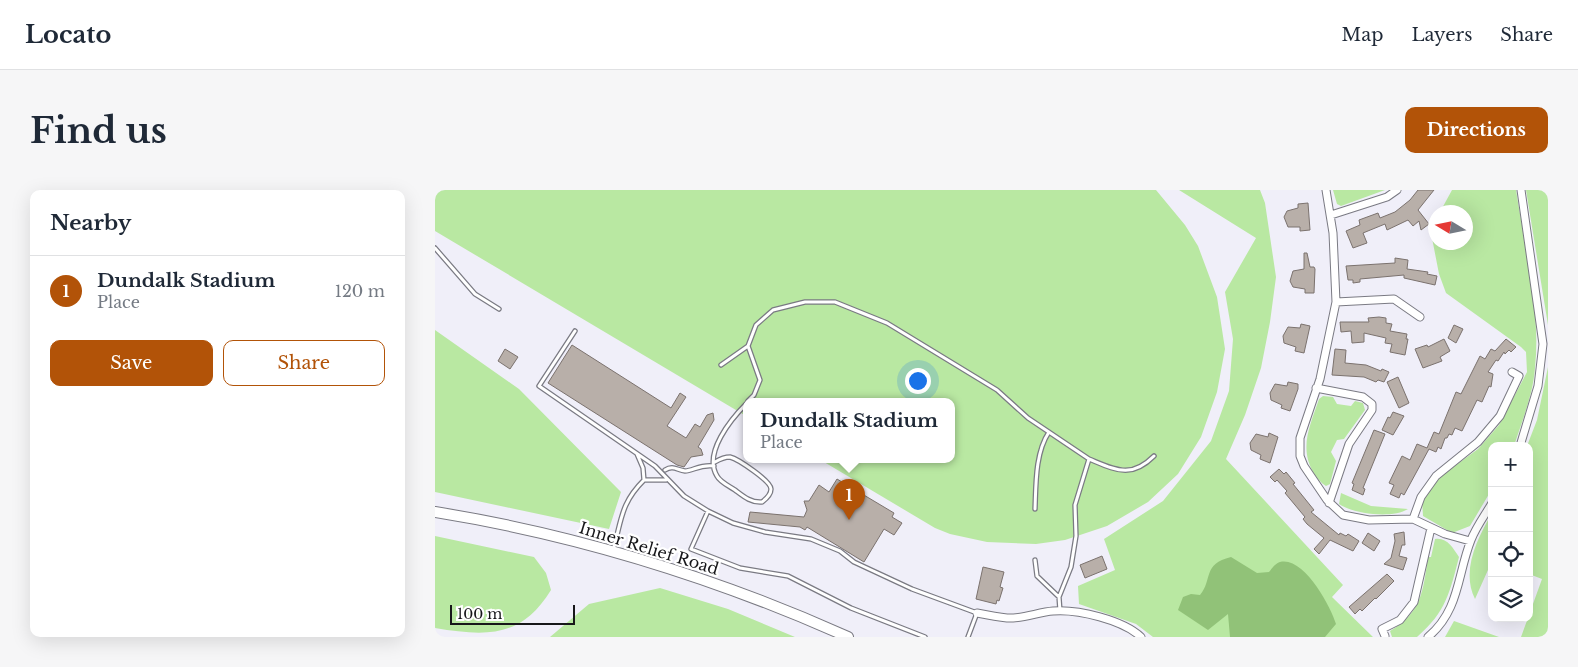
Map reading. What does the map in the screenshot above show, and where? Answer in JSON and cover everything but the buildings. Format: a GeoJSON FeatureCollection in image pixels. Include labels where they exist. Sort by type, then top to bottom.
{"type":"FeatureCollection","features":[{"type":"Feature","properties":{"kind":"main road","name":"Inner Relief Road"},"geometry":{"type":"LineString","coordinates":[[435,512],[506,525],[612,551],[721,585],[848,637]]}},
{"type":"Feature","properties":{"kind":"street"},"geometry":{"type":"LineString","coordinates":[[1325,190],[1331,215],[1337,302],[1316,388],[1302,430],[1300,456],[1309,477],[1329,502],[1343,515],[1385,521],[1413,519],[1431,528],[1470,541]]}},
{"type":"Feature","properties":{"kind":"street"},"geometry":{"type":"LineString","coordinates":[[1331,215],[1387,197],[1397,190]]}},
{"type":"Feature","properties":{"kind":"street"},"geometry":{"type":"LineString","coordinates":[[1521,190],[1543,344],[1538,386],[1521,442]]}},
{"type":"Feature","properties":{"kind":"street"},"geometry":{"type":"LineString","coordinates":[[1337,302],[1394,299],[1420,318]]}},
{"type":"Feature","properties":{"kind":"street"},"geometry":{"type":"LineString","coordinates":[[1413,519],[1421,497],[1436,476],[1478,442],[1500,416],[1519,376],[1512,372]]}},
{"type":"Feature","properties":{"kind":"street"},"geometry":{"type":"LineString","coordinates":[[1316,388],[1363,397],[1369,400],[1373,410],[1349,444],[1329,502]]}},
{"type":"Feature","properties":{"kind":"street"},"geometry":{"type":"LineString","coordinates":[[1428,637],[1436,630],[1456,598],[1470,541],[1488,510]]}},
{"type":"Feature","properties":{"kind":"street"},"geometry":{"type":"LineString","coordinates":[[1385,636],[1383,629],[1400,620],[1414,602],[1431,528]]}},
{"type":"Feature","properties":{"kind":"street"},"geometry":{"type":"LineString","coordinates":[[977,613],[1010,618],[1061,611],[1101,618],[1134,631],[1141,637]]}},
{"type":"Feature","properties":{"kind":"lane"},"geometry":{"type":"LineString","coordinates":[[435,248],[475,294],[499,309]]}},
{"type":"Feature","properties":{"kind":"lane"},"geometry":{"type":"LineString","coordinates":[[721,365],[749,346],[756,326],[773,310],[805,302],[835,302],[887,323],[997,390],[1028,418],[1089,460],[1117,470],[1131,471],[1145,465],[1154,456]]}},
{"type":"Feature","properties":{"kind":"lane"},"geometry":{"type":"LineString","coordinates":[[575,331],[539,386],[655,466],[667,480],[695,505],[733,523],[765,532],[811,539],[840,551],[854,562],[912,589],[977,613],[968,637]]}},
{"type":"Feature","properties":{"kind":"lane"},"geometry":{"type":"LineString","coordinates":[[749,346],[760,380],[751,398]]}},
{"type":"Feature","properties":{"kind":"lane"},"geometry":{"type":"LineString","coordinates":[[665,470],[675,467],[687,471],[700,465],[715,464],[725,458],[735,459],[766,480],[770,485],[770,494],[762,502],[751,500],[719,478],[715,464],[713,451],[735,414],[743,406]]}},
{"type":"Feature","properties":{"kind":"lane"},"geometry":{"type":"LineString","coordinates":[[1035,509],[1037,475],[1045,438],[1049,432]]}},
{"type":"Feature","properties":{"kind":"lane"},"geometry":{"type":"LineString","coordinates":[[637,454],[643,468],[644,480]]}},
{"type":"Feature","properties":{"kind":"lane"},"geometry":{"type":"LineString","coordinates":[[1061,611],[1059,597],[1071,567],[1076,536],[1075,505],[1089,460]]}},
{"type":"Feature","properties":{"kind":"lane"},"geometry":{"type":"LineString","coordinates":[[612,551],[626,502],[631,492],[644,480],[667,480]]}},
{"type":"Feature","properties":{"kind":"lane"},"geometry":{"type":"LineString","coordinates":[[708,511],[691,548],[740,568],[788,576],[851,608],[925,637]]}},
{"type":"Feature","properties":{"kind":"lane"},"geometry":{"type":"LineString","coordinates":[[1035,560],[1037,576],[1059,597]]}},
{"type":"Feature","properties":{"kind":"green space"},"geometry":{"type":"Polygon","coordinates":[[[435,190],[1156,190],[1185,225],[1198,246],[1217,297],[1225,349],[1217,392],[1201,437],[1178,474],[1148,502],[1107,526],[1065,540],[1036,544],[987,542],[950,534],[935,528],[826,463],[955,463],[955,398],[743,398],[743,414],[435,231],[435,190]]]}},
{"type":"Feature","properties":{"kind":"green space"},"geometry":{"type":"Polygon","coordinates":[[[1179,190],[1260,190],[1265,203],[1276,277],[1261,368],[1245,415],[1226,459],[1343,585],[1332,597],[1373,637],[1153,637],[1136,624],[1079,604],[1078,586],[1115,570],[1104,539],[1163,501],[1211,441],[1229,391],[1233,339],[1225,292],[1256,238],[1179,190]]]}},
{"type":"Feature","properties":{"kind":"green space"},"geometry":{"type":"Polygon","coordinates":[[[1333,190],[1385,190],[1341,206],[1337,204],[1333,190]]]}},
{"type":"Feature","properties":{"kind":"green space"},"geometry":{"type":"Polygon","coordinates":[[[1452,190],[1516,190],[1531,279],[1536,324],[1535,368],[1532,388],[1515,442],[1488,442],[1488,496],[1470,526],[1452,533],[1423,516],[1422,501],[1441,476],[1478,449],[1499,425],[1527,372],[1526,352],[1521,347],[1446,293],[1439,274],[1434,250],[1473,250],[1473,205],[1444,205],[1452,190]]]}},
{"type":"Feature","properties":{"kind":"green space"},"geometry":{"type":"Polygon","coordinates":[[[1526,190],[1548,190],[1548,325],[1526,190]]]}},
{"type":"Feature","properties":{"kind":"green space"},"geometry":{"type":"Polygon","coordinates":[[[435,330],[519,389],[621,492],[609,529],[435,492],[435,330]]]}},
{"type":"Feature","properties":{"kind":"green space"},"geometry":{"type":"Polygon","coordinates":[[[1548,367],[1548,637],[1521,637],[1526,622],[1533,622],[1533,604],[1542,579],[1533,576],[1533,442],[1529,442],[1537,420],[1548,367]]]}},
{"type":"Feature","properties":{"kind":"green space"},"geometry":{"type":"Polygon","coordinates":[[[1323,396],[1333,397],[1337,404],[1351,406],[1355,401],[1363,403],[1365,410],[1344,439],[1337,440],[1331,452],[1336,461],[1330,484],[1326,486],[1315,475],[1307,456],[1306,447],[1312,419],[1319,399],[1323,396]]]}},
{"type":"Feature","properties":{"kind":"green space"},"geometry":{"type":"Polygon","coordinates":[[[1341,493],[1371,506],[1408,509],[1393,514],[1363,513],[1339,504],[1341,493]]]}},
{"type":"Feature","properties":{"kind":"green space"},"geometry":{"type":"Polygon","coordinates":[[[1488,520],[1488,570],[1475,599],[1471,588],[1470,566],[1481,533],[1488,520]]]}},
{"type":"Feature","properties":{"kind":"green space"},"geometry":{"type":"Polygon","coordinates":[[[435,536],[534,557],[546,573],[551,590],[528,617],[516,625],[502,630],[472,632],[435,628],[435,536]]]}},
{"type":"Feature","properties":{"kind":"green space"},"geometry":{"type":"Polygon","coordinates":[[[1435,539],[1446,541],[1459,557],[1453,581],[1445,601],[1435,619],[1417,637],[1392,637],[1390,631],[1409,616],[1419,600],[1428,557],[1431,557],[1435,539]]]}},
{"type":"Feature","properties":{"kind":"green space"},"geometry":{"type":"Polygon","coordinates":[[[1231,557],[1257,573],[1269,572],[1280,562],[1289,562],[1298,567],[1315,584],[1329,606],[1336,624],[1325,637],[1230,637],[1228,614],[1208,630],[1178,610],[1183,597],[1191,594],[1200,595],[1209,573],[1216,564],[1231,557]]]}},
{"type":"Feature","properties":{"kind":"green space"},"geometry":{"type":"Polygon","coordinates":[[[660,588],[728,609],[795,637],[550,637],[589,604],[660,588]]]}},
{"type":"Feature","properties":{"kind":"green space"},"geometry":{"type":"Polygon","coordinates":[[[1454,621],[1499,637],[1445,637],[1454,621]]]}},
{"type":"Feature","properties":{"kind":"place","name":"Dundalk Stadium"},"geometry":{"type":"Point","coordinates":[849,520]}}]}
